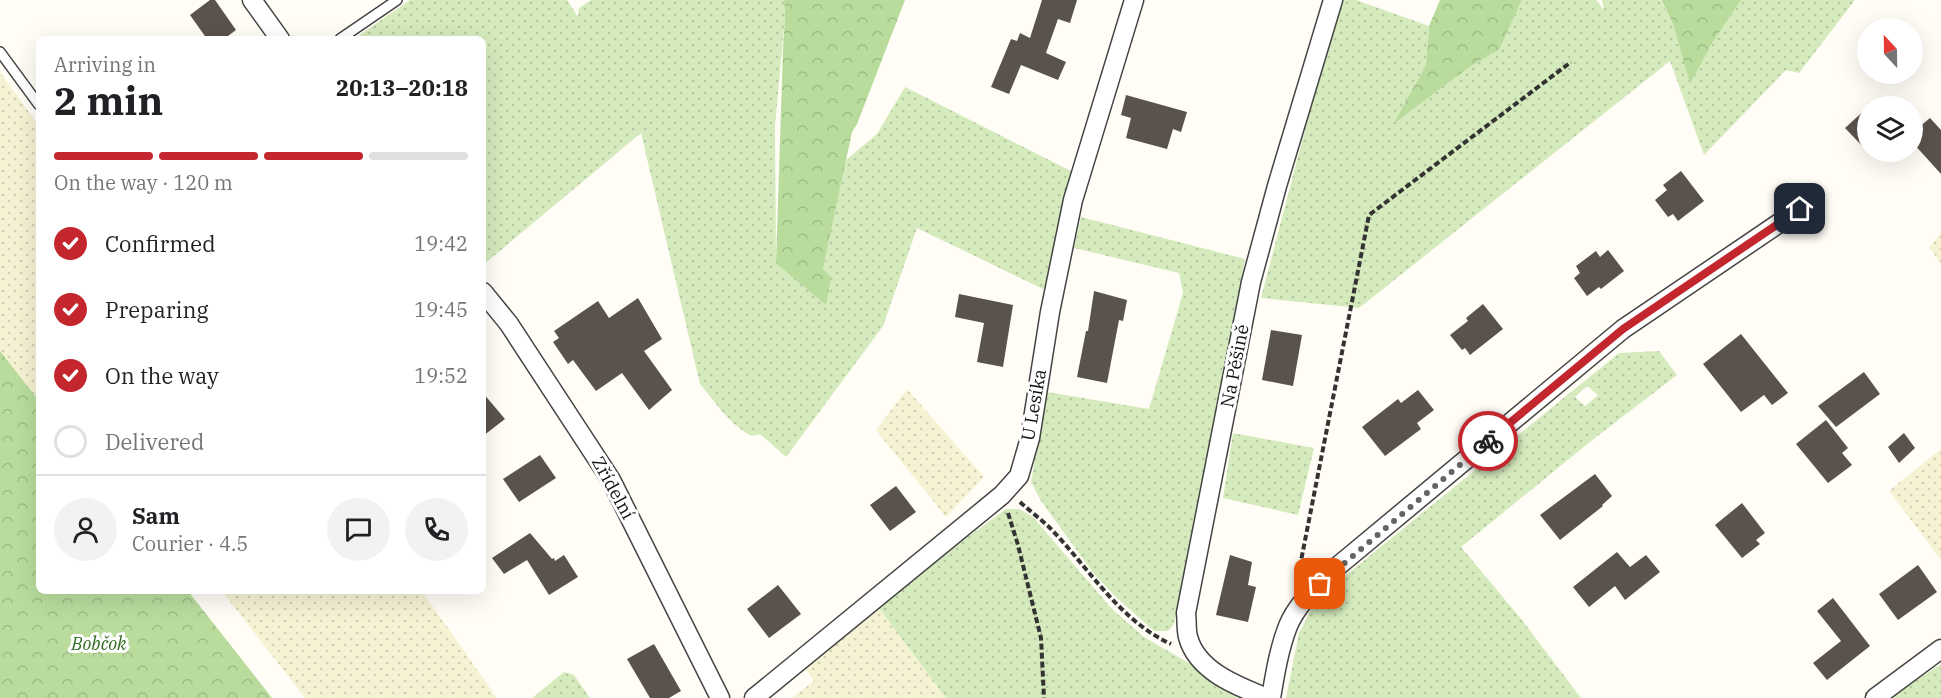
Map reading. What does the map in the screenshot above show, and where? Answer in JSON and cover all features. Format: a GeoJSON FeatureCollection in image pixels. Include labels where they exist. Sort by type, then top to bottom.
{"type":"FeatureCollection","features":[{"type":"Feature","properties":{"kind":"street"},"geometry":{"type":"LineString","coordinates":[[252,0],[278,36]]}},
{"type":"Feature","properties":{"kind":"street","name":"U Lesíka"},"geometry":{"type":"LineString","coordinates":[[754,698],[1004,493],[1019,476],[1030,438],[1050,312],[1073,200],[1134,0]]}},
{"type":"Feature","properties":{"kind":"street","name":"Na Pěšině"},"geometry":{"type":"LineString","coordinates":[[1196,656],[1188,636],[1186,613],[1251,282],[1276,186],[1333,0]]}},
{"type":"Feature","properties":{"kind":"street"},"geometry":{"type":"LineString","coordinates":[[1196,656],[1208,668],[1247,690],[1269,698],[1289,624],[1308,596],[1332,571],[1623,329],[1800,209]]}},
{"type":"Feature","properties":{"kind":"street","name":"Zřídelní"},"geometry":{"type":"LineString","coordinates":[[486,296],[509,324],[611,480],[720,698]]}},
{"type":"Feature","properties":{"kind":"street"},"geometry":{"type":"LineString","coordinates":[[1875,698],[1941,649]]}},
{"type":"Feature","properties":{"kind":"lane"},"geometry":{"type":"LineString","coordinates":[[344,36],[397,0]]}},
{"type":"Feature","properties":{"kind":"lane"},"geometry":{"type":"LineString","coordinates":[[0,52],[36,101]]}},
{"type":"Feature","properties":{"kind":"path"},"geometry":{"type":"LineString","coordinates":[[1298,577],[1370,215],[1571,62]]}},
{"type":"Feature","properties":{"kind":"path"},"geometry":{"type":"LineString","coordinates":[[1004,493],[1048,526],[1127,615],[1161,639],[1196,656]]}},
{"type":"Feature","properties":{"kind":"path"},"geometry":{"type":"LineString","coordinates":[[1004,493],[1041,638],[1044,698]]}},
{"type":"Feature","properties":{"kind":"shaded area"},"geometry":{"type":"Polygon","coordinates":[[[0,72],[36,122],[36,407],[0,370],[0,72]]]}},
{"type":"Feature","properties":{"kind":"shaded area"},"geometry":{"type":"Polygon","coordinates":[[[1941,234],[1941,264],[1929,247],[1941,234]]]}},
{"type":"Feature","properties":{"kind":"shaded area"},"geometry":{"type":"Polygon","coordinates":[[[907,389],[984,477],[946,517],[876,430],[907,389]]]}},
{"type":"Feature","properties":{"kind":"shaded area"},"geometry":{"type":"Polygon","coordinates":[[[1941,449],[1941,560],[1889,491],[1941,449]]]}},
{"type":"Feature","properties":{"kind":"shaded area"},"geometry":{"type":"Polygon","coordinates":[[[224,594],[424,594],[497,698],[305,698],[224,594]]]}},
{"type":"Feature","properties":{"kind":"shaded area"},"geometry":{"type":"Polygon","coordinates":[[[879,608],[946,698],[792,698],[814,681],[804,666],[879,608]]]}},
{"type":"Feature","properties":{"kind":"green space"},"geometry":{"type":"Polygon","coordinates":[[[410,0],[567,0],[578,17],[579,8],[591,0],[784,0],[785,17],[775,126],[776,263],[823,269],[846,160],[877,134],[905,87],[1073,172],[1045,290],[917,228],[883,326],[786,457],[760,434],[752,436],[744,432],[724,413],[700,384],[641,133],[486,262],[486,36],[358,36],[410,0]]]}},
{"type":"Feature","properties":{"kind":"green space"},"geometry":{"type":"Polygon","coordinates":[[[784,0],[905,0],[852,132],[823,269],[831,277],[826,305],[776,263],[784,0]]]}},
{"type":"Feature","properties":{"kind":"green space"},"geometry":{"type":"Polygon","coordinates":[[[1339,0],[1356,0],[1429,26],[1426,65],[1394,122],[1471,66],[1499,50],[1522,0],[1596,0],[1604,10],[1602,0],[1660,0],[1673,24],[1690,83],[1741,0],[1855,0],[1799,73],[1786,70],[1704,155],[1670,61],[1359,308],[1261,298],[1339,0]]]}},
{"type":"Feature","properties":{"kind":"green space"},"geometry":{"type":"Polygon","coordinates":[[[1440,0],[1522,0],[1499,50],[1471,66],[1393,124],[1426,65],[1429,26],[1440,0]]]}},
{"type":"Feature","properties":{"kind":"green space"},"geometry":{"type":"Polygon","coordinates":[[[1661,0],[1741,0],[1713,42],[1690,84],[1673,24],[1661,0]]]}},
{"type":"Feature","properties":{"kind":"green space"},"geometry":{"type":"Polygon","coordinates":[[[1081,217],[1245,259],[1200,499],[1174,624],[1168,631],[1154,631],[1094,574],[1041,501],[1031,482],[1047,392],[1149,409],[1183,293],[1179,273],[1074,248],[1081,217]]]}},
{"type":"Feature","properties":{"kind":"green space","name":"Bobčok"},"geometry":{"type":"Polygon","coordinates":[[[0,351],[36,397],[36,594],[190,594],[272,698],[0,698],[0,351]]]}},
{"type":"Feature","properties":{"kind":"green space"},"geometry":{"type":"Polygon","coordinates":[[[1659,351],[1677,375],[1591,441],[1461,547],[1522,620],[1581,698],[1286,698],[1299,633],[1312,608],[1329,589],[1619,353],[1659,351]],[[1587,386],[1575,397],[1585,406],[1598,395],[1587,386]]]}},
{"type":"Feature","properties":{"kind":"green space"},"geometry":{"type":"Polygon","coordinates":[[[1233,433],[1314,448],[1298,515],[1223,498],[1233,433]]]}},
{"type":"Feature","properties":{"kind":"green space"},"geometry":{"type":"Polygon","coordinates":[[[1006,509],[1019,509],[1033,517],[1112,609],[1144,637],[1249,698],[946,698],[879,608],[1006,509]]]}},
{"type":"Feature","properties":{"kind":"green space"},"geometry":{"type":"Polygon","coordinates":[[[1941,664],[1941,698],[1889,698],[1941,664]]]}},
{"type":"Feature","properties":{"kind":"green space"},"geometry":{"type":"Polygon","coordinates":[[[564,672],[574,675],[590,698],[532,698],[564,672]]]}},
{"type":"Feature","properties":{"kind":"building"},"geometry":{"type":"Polygon","coordinates":[[[210,0],[215,0],[236,30],[228,36],[205,36],[190,15],[210,0]]]}},
{"type":"Feature","properties":{"kind":"building"},"geometry":{"type":"Polygon","coordinates":[[[1042,0],[1077,0],[1070,23],[1058,19],[1046,53],[1066,62],[1058,80],[1021,65],[1009,94],[991,87],[1011,39],[1017,41],[1020,33],[1030,38],[1042,0]]]}},
{"type":"Feature","properties":{"kind":"building"},"geometry":{"type":"Polygon","coordinates":[[[1126,95],[1187,112],[1181,132],[1173,129],[1167,149],[1126,138],[1131,118],[1121,115],[1126,95]]]}},
{"type":"Feature","properties":{"kind":"building"},"geometry":{"type":"Polygon","coordinates":[[[1857,117],[1857,141],[1845,128],[1857,117]]]}},
{"type":"Feature","properties":{"kind":"building"},"geometry":{"type":"Polygon","coordinates":[[[1930,118],[1941,130],[1941,174],[1923,154],[1923,124],[1930,118]]]}},
{"type":"Feature","properties":{"kind":"building"},"geometry":{"type":"Polygon","coordinates":[[[1681,171],[1704,201],[1678,221],[1673,214],[1668,217],[1655,200],[1667,190],[1663,185],[1681,171]]]}},
{"type":"Feature","properties":{"kind":"building"},"geometry":{"type":"Polygon","coordinates":[[[1608,250],[1624,271],[1601,289],[1599,287],[1587,296],[1574,278],[1580,273],[1576,266],[1596,251],[1600,257],[1608,250]]]}},
{"type":"Feature","properties":{"kind":"building"},"geometry":{"type":"Polygon","coordinates":[[[1094,291],[1127,300],[1123,321],[1119,320],[1107,383],[1077,377],[1086,331],[1088,331],[1094,291]]]}},
{"type":"Feature","properties":{"kind":"building"},"geometry":{"type":"Polygon","coordinates":[[[959,294],[1013,305],[1003,367],[977,362],[984,323],[955,317],[959,294]]]}},
{"type":"Feature","properties":{"kind":"building"},"geometry":{"type":"Polygon","coordinates":[[[638,298],[662,339],[644,351],[672,390],[649,410],[622,373],[596,391],[573,360],[568,364],[553,342],[559,338],[554,331],[598,301],[609,318],[638,298]]]}},
{"type":"Feature","properties":{"kind":"building"},"geometry":{"type":"Polygon","coordinates":[[[1483,304],[1503,329],[1470,355],[1465,348],[1462,350],[1450,335],[1468,321],[1466,318],[1483,304]]]}},
{"type":"Feature","properties":{"kind":"building"},"geometry":{"type":"Polygon","coordinates":[[[1271,330],[1302,335],[1293,386],[1262,380],[1271,330]]]}},
{"type":"Feature","properties":{"kind":"building"},"geometry":{"type":"Polygon","coordinates":[[[1741,334],[1788,393],[1772,405],[1764,395],[1741,412],[1703,364],[1741,334]]]}},
{"type":"Feature","properties":{"kind":"building"},"geometry":{"type":"Polygon","coordinates":[[[1864,372],[1880,394],[1836,427],[1818,406],[1864,372]]]}},
{"type":"Feature","properties":{"kind":"building"},"geometry":{"type":"Polygon","coordinates":[[[1418,390],[1434,410],[1417,423],[1421,429],[1385,456],[1362,427],[1398,399],[1401,403],[1418,390]]]}},
{"type":"Feature","properties":{"kind":"building"},"geometry":{"type":"Polygon","coordinates":[[[486,397],[505,419],[486,434],[486,397]]]}},
{"type":"Feature","properties":{"kind":"building"},"geometry":{"type":"Polygon","coordinates":[[[1826,420],[1848,448],[1842,453],[1852,465],[1828,483],[1796,444],[1826,420]]]}},
{"type":"Feature","properties":{"kind":"building"},"geometry":{"type":"Polygon","coordinates":[[[1904,433],[1915,448],[1899,463],[1888,447],[1904,433]]]}},
{"type":"Feature","properties":{"kind":"building"},"geometry":{"type":"Polygon","coordinates":[[[540,455],[556,478],[519,502],[503,479],[540,455]]]}},
{"type":"Feature","properties":{"kind":"building"},"geometry":{"type":"Polygon","coordinates":[[[1595,474],[1612,496],[1603,506],[1560,540],[1540,515],[1595,474]]]}},
{"type":"Feature","properties":{"kind":"building"},"geometry":{"type":"Polygon","coordinates":[[[896,486],[916,512],[890,531],[870,505],[896,486]]]}},
{"type":"Feature","properties":{"kind":"building"},"geometry":{"type":"Polygon","coordinates":[[[1742,503],[1765,533],[1756,540],[1760,544],[1742,558],[1715,525],[1742,503]]]}},
{"type":"Feature","properties":{"kind":"building"},"geometry":{"type":"Polygon","coordinates":[[[530,533],[555,561],[564,555],[578,577],[549,595],[527,560],[504,574],[492,558],[530,533]]]}},
{"type":"Feature","properties":{"kind":"building"},"geometry":{"type":"Polygon","coordinates":[[[1617,552],[1630,567],[1646,555],[1660,572],[1625,600],[1615,586],[1589,607],[1573,587],[1617,552]]]}},
{"type":"Feature","properties":{"kind":"building"},"geometry":{"type":"Polygon","coordinates":[[[1230,555],[1252,562],[1248,585],[1256,587],[1248,622],[1216,615],[1230,555]]]}},
{"type":"Feature","properties":{"kind":"building"},"geometry":{"type":"Polygon","coordinates":[[[1918,565],[1937,592],[1898,620],[1879,594],[1918,565]]]}},
{"type":"Feature","properties":{"kind":"building"},"geometry":{"type":"Polygon","coordinates":[[[778,585],[801,614],[769,638],[747,609],[778,585]]]}},
{"type":"Feature","properties":{"kind":"building"},"geometry":{"type":"Polygon","coordinates":[[[1833,598],[1870,646],[1827,680],[1813,663],[1841,641],[1817,611],[1833,598]]]}},
{"type":"Feature","properties":{"kind":"building"},"geometry":{"type":"Polygon","coordinates":[[[654,644],[681,691],[669,698],[650,698],[627,659],[654,644]]]}},
{"type":"Feature","properties":{"kind":"way so far"},"geometry":{"type":"LineString","coordinates":[[1320,584],[1332,571],[1488,441]]}},
{"type":"Feature","properties":{"kind":"route"},"geometry":{"type":"LineString","coordinates":[[1488,441],[1623,329],[1800,209]]}}]}
